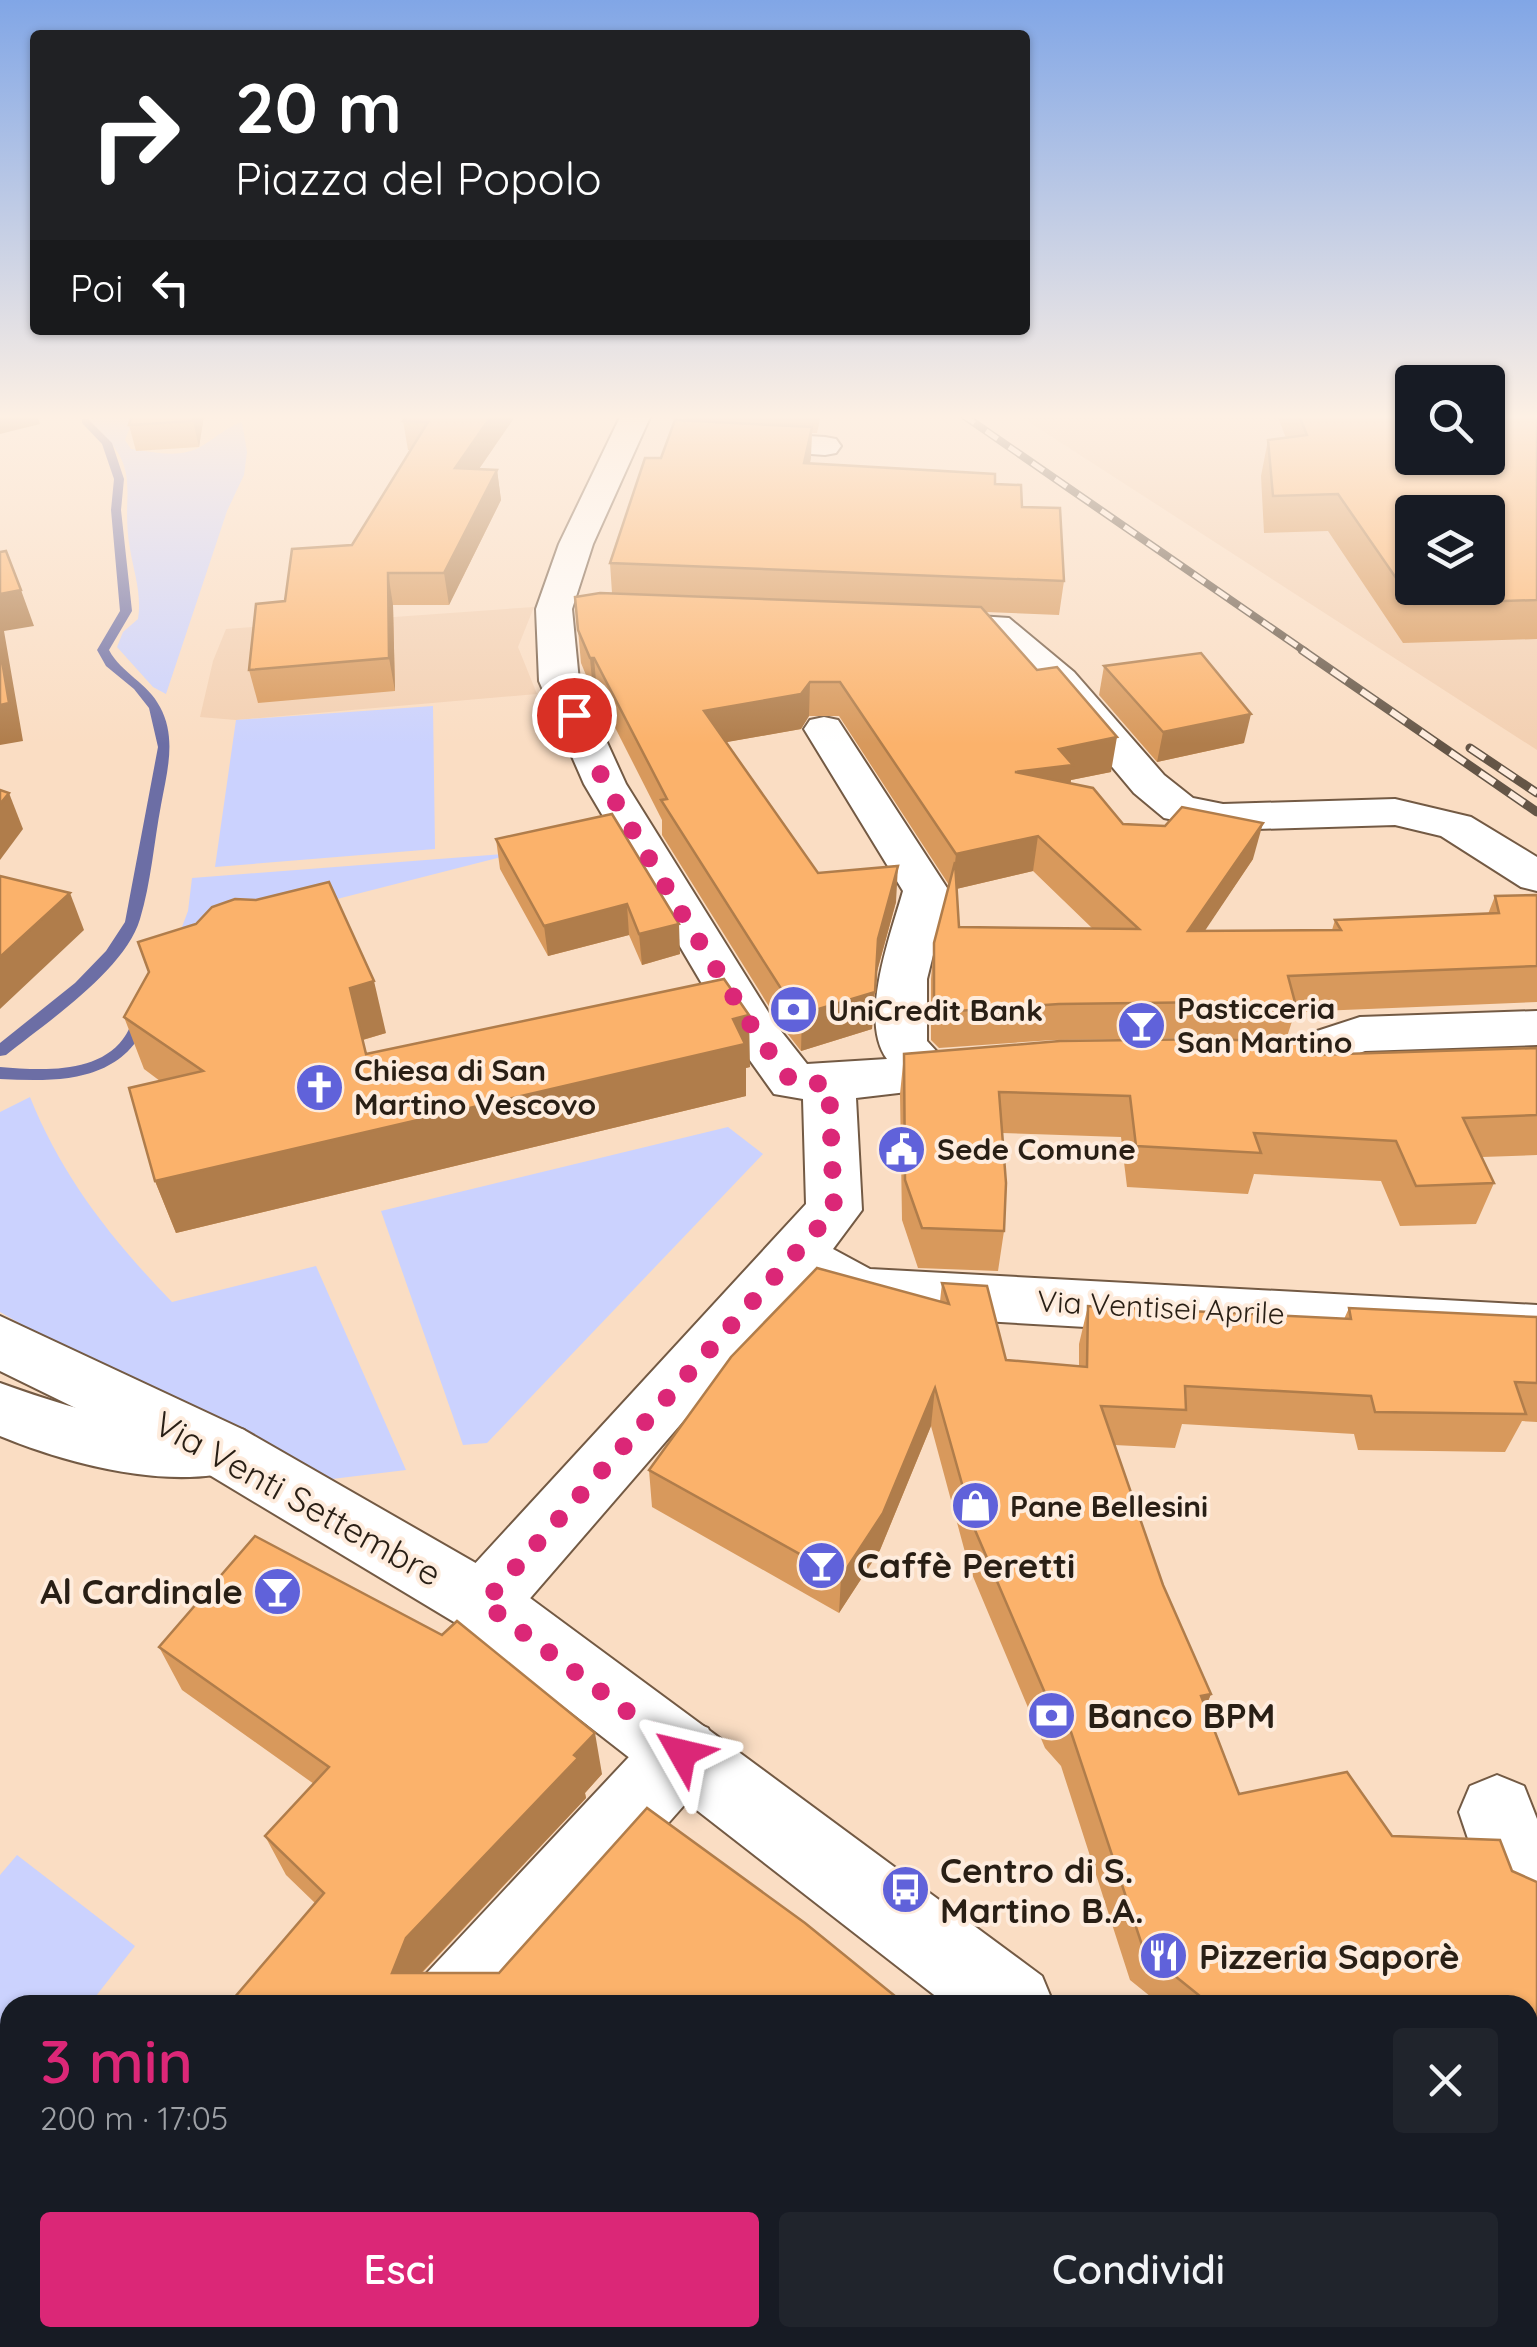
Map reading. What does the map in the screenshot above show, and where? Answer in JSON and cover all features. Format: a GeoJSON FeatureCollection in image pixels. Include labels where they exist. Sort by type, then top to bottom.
{"type":"FeatureCollection","features":[{"type":"Feature","properties":{"kind":"street"},"geometry":{"type":"LineString","coordinates":[[587,525],[576,544],[574,610],[559,680],[605,784],[759,1038],[792,1082],[829,1084],[924,1070],[1016,1064]]}},
{"type":"Feature","properties":{"kind":"street"},"geometry":{"type":"LineString","coordinates":[[900,623],[996,626],[1060,680],[1149,784],[1178,809],[1223,817],[1395,812],[1456,826],[1537,877]]}},
{"type":"Feature","properties":{"kind":"street"},"geometry":{"type":"LineString","coordinates":[[824,728],[926,891],[903,979],[902,998],[902,1044],[924,1070]]}},
{"type":"Feature","properties":{"kind":"street"},"geometry":{"type":"LineString","coordinates":[[1312,1066],[1328,1045],[1360,1034],[1537,1028]]}},
{"type":"Feature","properties":{"kind":"street"},"geometry":{"type":"LineString","coordinates":[[1260,1062],[1312,1066],[1537,1059]]}},
{"type":"Feature","properties":{"kind":"street"},"geometry":{"type":"LineString","coordinates":[[484,1603],[834,1210],[829,1084]]}},
{"type":"Feature","properties":{"kind":"street","name":"Via Ventisei Aprile"},"geometry":{"type":"LineString","coordinates":[[794,1256],[861,1291],[1537,1330]]}},
{"type":"Feature","properties":{"kind":"street","name":"Via Venti Settembre"},"geometry":{"type":"LineString","coordinates":[[0,1340],[221,1449],[484,1603],[1000,1995]]}},
{"type":"Feature","properties":{"kind":"street"},"geometry":{"type":"LineString","coordinates":[[0,1409],[53,1432],[144,1450],[221,1449]]}},
{"type":"Feature","properties":{"kind":"street"},"geometry":{"type":"LineString","coordinates":[[462,1995],[682,1753]]}},
{"type":"Feature","properties":{"kind":"shaded area"},"geometry":{"type":"Polygon","coordinates":[[[127,525],[222,525],[166,694],[153,687],[117,647],[123,632],[138,619],[137,584],[127,525]]]}},
{"type":"Feature","properties":{"kind":"shaded area"},"geometry":{"type":"Polygon","coordinates":[[[1188,525],[1395,525],[1395,605],[1505,605],[1505,525],[1537,525],[1537,750],[1188,525]]]}},
{"type":"Feature","properties":{"kind":"shaded area"},"geometry":{"type":"Polygon","coordinates":[[[534,607],[518,647],[537,694],[236,720],[200,717],[213,661],[226,629],[534,607]]]}},
{"type":"Feature","properties":{"kind":"shaded area"},"geometry":{"type":"Polygon","coordinates":[[[433,706],[435,849],[215,867],[236,720],[433,706]]]}},
{"type":"Feature","properties":{"kind":"shaded area"},"geometry":{"type":"Polygon","coordinates":[[[517,853],[177,940],[188,911],[192,878],[517,853]]]}},
{"type":"Feature","properties":{"kind":"shaded area"},"geometry":{"type":"Polygon","coordinates":[[[30,1097],[57,1154],[90,1206],[172,1302],[316,1266],[406,1470],[299,1483],[0,1312],[0,1112],[30,1097]]]}},
{"type":"Feature","properties":{"kind":"shaded area"},"geometry":{"type":"Polygon","coordinates":[[[728,1127],[763,1154],[487,1443],[463,1445],[381,1211],[728,1127]]]}},
{"type":"Feature","properties":{"kind":"shaded area"},"geometry":{"type":"Polygon","coordinates":[[[17,1855],[135,1946],[97,1995],[0,1995],[0,1875],[17,1855]]]}},
{"type":"Feature","properties":{"kind":"building"},"geometry":{"type":"Polygon","coordinates":[[[365,525],[469,525],[444,573],[388,573],[389,658],[249,670],[256,604],[285,601],[292,549],[352,545],[365,525]]]}},
{"type":"Feature","properties":{"kind":"building"},"geometry":{"type":"Polygon","coordinates":[[[623,525],[1061,525],[1064,581],[610,563],[623,525]]]}},
{"type":"Feature","properties":{"kind":"building"},"geometry":{"type":"Polygon","coordinates":[[[1359,525],[1395,525],[1395,576],[1359,525]]]}},
{"type":"Feature","properties":{"kind":"building"},"geometry":{"type":"Polygon","coordinates":[[[1505,525],[1537,525],[1537,600],[1505,601],[1505,525]]]}},
{"type":"Feature","properties":{"kind":"building"},"geometry":{"type":"Polygon","coordinates":[[[6,551],[21,590],[0,594],[0,552],[6,551]]]}},
{"type":"Feature","properties":{"kind":"building"},"geometry":{"type":"Polygon","coordinates":[[[600,593],[981,607],[1037,670],[1057,667],[1117,737],[1059,749],[1073,765],[1015,772],[1093,788],[1123,824],[1165,826],[1182,807],[1263,823],[1188,931],[1341,930],[1335,920],[1499,913],[1495,896],[1537,895],[1537,966],[1288,976],[1296,1006],[1218,1002],[1059,1004],[942,1012],[934,1003],[934,943],[955,862],[959,927],[1139,929],[1038,836],[956,854],[840,682],[810,682],[801,694],[704,711],[818,873],[898,866],[878,939],[875,992],[802,1014],[780,987],[661,800],[667,799],[594,658],[590,658],[578,630],[575,597],[600,593]]]}},
{"type":"Feature","properties":{"kind":"building"},"geometry":{"type":"Polygon","coordinates":[[[0,649],[9,703],[0,705],[0,649]]]}},
{"type":"Feature","properties":{"kind":"building"},"geometry":{"type":"Polygon","coordinates":[[[1201,653],[1251,714],[1163,732],[1104,666],[1201,653]]]}},
{"type":"Feature","properties":{"kind":"building"},"geometry":{"type":"Polygon","coordinates":[[[0,790],[9,793],[0,804],[0,790]]]}},
{"type":"Feature","properties":{"kind":"building"},"geometry":{"type":"Polygon","coordinates":[[[612,814],[679,924],[639,934],[627,904],[544,926],[496,839],[612,814]]]}},
{"type":"Feature","properties":{"kind":"building"},"geometry":{"type":"Polygon","coordinates":[[[0,876],[70,893],[0,957],[0,876]]]}},
{"type":"Feature","properties":{"kind":"building"},"geometry":{"type":"Polygon","coordinates":[[[329,882],[374,981],[350,988],[366,1054],[724,979],[749,1015],[733,1019],[745,1044],[155,1181],[129,1088],[203,1071],[124,1017],[149,972],[138,942],[196,924],[212,907],[235,899],[256,900],[329,882]]]}},
{"type":"Feature","properties":{"kind":"building"},"geometry":{"type":"Polygon","coordinates":[[[1219,1039],[1309,1044],[1312,1055],[1537,1048],[1537,1115],[1463,1118],[1494,1183],[1416,1186],[1396,1141],[1254,1133],[1261,1153],[1136,1146],[1130,1096],[999,1092],[1006,1183],[1004,1231],[922,1228],[905,1180],[904,1054],[1060,1041],[1219,1039]]]}},
{"type":"Feature","properties":{"kind":"building"},"geometry":{"type":"Polygon","coordinates":[[[817,1268],[949,1304],[942,1283],[987,1286],[1006,1360],[1087,1367],[1088,1306],[1351,1319],[1349,1308],[1537,1317],[1537,1383],[1515,1382],[1526,1414],[1375,1412],[1371,1396],[1185,1386],[1186,1410],[1101,1406],[1163,1585],[1211,1694],[1201,1696],[1239,1794],[1347,1772],[1392,1836],[1500,1840],[1512,1871],[1537,1882],[1537,1995],[1199,1995],[1144,1951],[1071,1732],[1054,1714],[975,1530],[935,1388],[883,1513],[841,1577],[649,1470],[731,1357],[817,1268]]]}},
{"type":"Feature","properties":{"kind":"building"},"geometry":{"type":"Polygon","coordinates":[[[255,1536],[442,1635],[457,1621],[595,1733],[574,1755],[578,1758],[406,1938],[392,1973],[499,1973],[647,1808],[805,1923],[894,1995],[237,1995],[324,1893],[265,1836],[329,1767],[159,1647],[255,1536]]]}},
{"type":"Feature","properties":{"kind":"waterway"},"geometry":{"type":"LineString","coordinates":[[0,1051],[81,987],[112,954],[132,922],[165,747],[155,708],[138,686],[110,663],[103,650],[126,611],[117,525]]}},
{"type":"Feature","properties":{"kind":"waterway"},"geometry":{"type":"LineString","coordinates":[[0,1073],[62,1073],[102,1063],[132,1039],[140,1021]]}},
{"type":"Feature","properties":{"kind":"railway"},"geometry":{"type":"LineString","coordinates":[[1122,525],[1306,652]]}},
{"type":"Feature","properties":{"kind":"railway"},"geometry":{"type":"LineString","coordinates":[[1302,650],[1537,812]]}},
{"type":"Feature","properties":{"kind":"railway"},"geometry":{"type":"LineString","coordinates":[[1470,748],[1537,793]]}},
{"type":"Feature","properties":{"kind":"place","name":"UniCredit Bank"},"geometry":{"type":"Point","coordinates":[793,1010]}},
{"type":"Feature","properties":{"kind":"place","name":"Pasticceria San Martino"},"geometry":{"type":"Point","coordinates":[1142,1025]}},
{"type":"Feature","properties":{"kind":"place","name":"Chiesa di San Martino Vescovo"},"geometry":{"type":"Point","coordinates":[319,1087]}},
{"type":"Feature","properties":{"kind":"place","name":"Sede Comune"},"geometry":{"type":"Point","coordinates":[902,1149]}},
{"type":"Feature","properties":{"kind":"place","name":"Pane Bellesini"},"geometry":{"type":"Point","coordinates":[975,1506]}},
{"type":"Feature","properties":{"kind":"place","name":"Caffè Peretti"},"geometry":{"type":"Point","coordinates":[822,1565]}},
{"type":"Feature","properties":{"kind":"place","name":"Al Cardinale"},"geometry":{"type":"Point","coordinates":[278,1591]}},
{"type":"Feature","properties":{"kind":"place","name":"Banco BPM"},"geometry":{"type":"Point","coordinates":[1052,1715]}},
{"type":"Feature","properties":{"kind":"place","name":"Centro di S. Martino B.A."},"geometry":{"type":"Point","coordinates":[905,1890]}},
{"type":"Feature","properties":{"kind":"place","name":"Pizzeria Saporè"},"geometry":{"type":"Point","coordinates":[1164,1956]}},
{"type":"Feature","properties":{"kind":"route"},"geometry":{"type":"LineString","coordinates":[[574,715],[605,784],[759,1038],[792,1082],[829,1084],[834,1210],[484,1603],[682,1753]]}}]}
